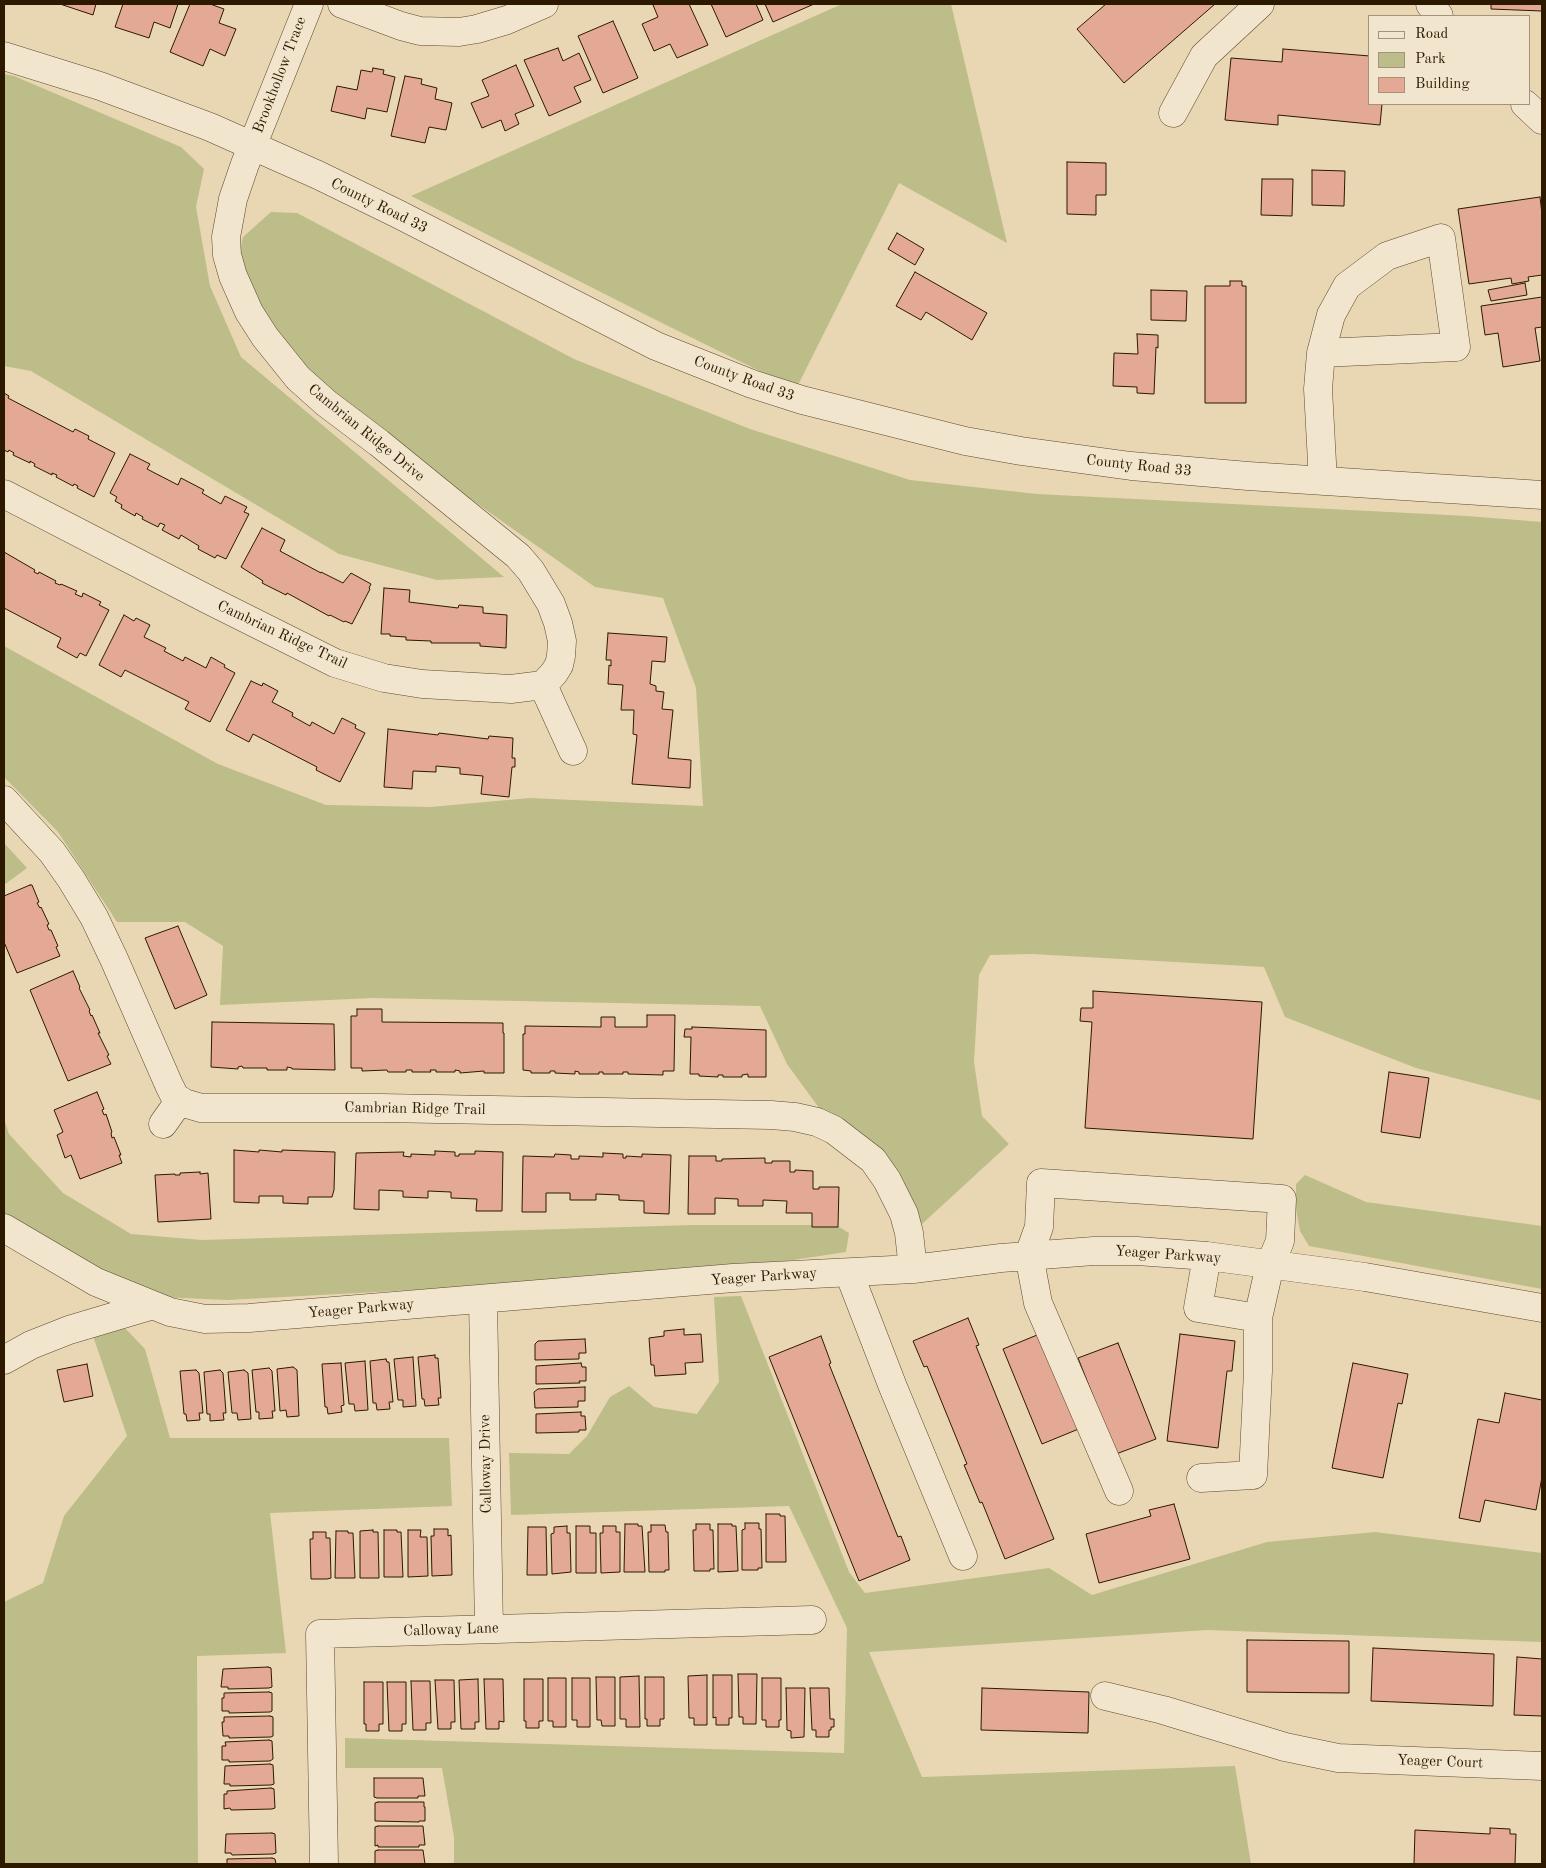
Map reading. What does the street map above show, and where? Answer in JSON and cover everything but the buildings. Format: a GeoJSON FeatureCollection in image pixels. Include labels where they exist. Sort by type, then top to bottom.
{"type":"FeatureCollection","features":[{"type":"Feature","properties":{"kind":"street","name":"Brookhollow Trace"},"geometry":{"type":"LineString","coordinates":[[252,147],[308,4]]}},
{"type":"Feature","properties":{"kind":"street"},"geometry":{"type":"LineString","coordinates":[[342,4],[420,31],[459,32],[478,29],[507,20],[544,4]]}},
{"type":"Feature","properties":{"kind":"street"},"geometry":{"type":"LineString","coordinates":[[1173,113],[1204,56],[1260,4]]}},
{"type":"Feature","properties":{"kind":"street"},"geometry":{"type":"LineString","coordinates":[[1430,4],[1438,15]]}},
{"type":"Feature","properties":{"kind":"street","name":"County Road 33"},"geometry":{"type":"LineString","coordinates":[[4,56],[100,86],[210,128],[318,175],[656,346],[752,384],[802,400],[965,441],[1021,451],[1131,466],[1542,495]]}},
{"type":"Feature","properties":{"kind":"street"},"geometry":{"type":"LineString","coordinates":[[1526,105],[1542,120]]}},
{"type":"Feature","properties":{"kind":"street","name":"Cambrian Ridge Drive"},"geometry":{"type":"LineString","coordinates":[[252,147],[233,199],[226,237],[227,255],[232,276],[249,312],[265,337],[298,378],[326,403],[379,442],[518,556],[531,571],[551,604],[562,641],[558,665],[554,673],[543,685]]}},
{"type":"Feature","properties":{"kind":"street"},"geometry":{"type":"LineString","coordinates":[[1321,353],[1456,347],[1441,238],[1387,256],[1347,286],[1332,315],[1321,353],[1318,389],[1323,481]]}},
{"type":"Feature","properties":{"kind":"street","name":"Cambrian Ridge Trail"},"geometry":{"type":"LineString","coordinates":[[4,494],[200,596],[335,663],[384,678],[422,684],[511,689],[543,685]]}},
{"type":"Feature","properties":{"kind":"street"},"geometry":{"type":"LineString","coordinates":[[543,685],[573,751]]}},
{"type":"Feature","properties":{"kind":"street"},"geometry":{"type":"LineString","coordinates":[[4,800],[52,852],[71,878],[94,916],[168,1085],[175,1097],[180,1100],[163,1124]]}},
{"type":"Feature","properties":{"kind":"street","name":"Cambrian Ridge Trail"},"geometry":{"type":"LineString","coordinates":[[180,1100],[184,1104],[201,1108],[382,1108],[751,1114],[816,1122],[834,1130],[873,1160],[887,1180],[904,1214],[909,1233],[913,1269]]}},
{"type":"Feature","properties":{"kind":"street"},"geometry":{"type":"LineString","coordinates":[[1119,1491],[1038,1303],[1029,1255],[1040,1227],[1040,1183],[1282,1199],[1280,1242],[1270,1265],[1258,1318],[1258,1371],[1253,1475],[1201,1478]]}},
{"type":"Feature","properties":{"kind":"street","name":"Yeager Parkway"},"geometry":{"type":"LineString","coordinates":[[4,1228],[96,1282],[170,1312],[205,1319],[249,1318],[394,1305],[483,1300],[733,1278],[913,1269],[1029,1255],[1094,1250],[1207,1256],[1365,1277],[1542,1308]]}},
{"type":"Feature","properties":{"kind":"street"},"geometry":{"type":"LineString","coordinates":[[1207,1256],[1198,1308],[1258,1318]]}},
{"type":"Feature","properties":{"kind":"street"},"geometry":{"type":"LineString","coordinates":[[848,1273],[963,1556]]}},
{"type":"Feature","properties":{"kind":"street","name":"Calloway Drive"},"geometry":{"type":"LineString","coordinates":[[483,1300],[489,1629]]}},
{"type":"Feature","properties":{"kind":"street"},"geometry":{"type":"LineString","coordinates":[[4,1360],[31,1345],[69,1330],[153,1306]]}},
{"type":"Feature","properties":{"kind":"street","name":"Calloway Lane"},"geometry":{"type":"LineString","coordinates":[[324,1864],[320,1634],[812,1620]]}},
{"type":"Feature","properties":{"kind":"street","name":"Yeager Court"},"geometry":{"type":"LineString","coordinates":[[1105,1696],[1162,1710],[1285,1747],[1338,1758],[1542,1766]]}},
{"type":"Feature","properties":{"kind":"green space"},"geometry":{"type":"Polygon","coordinates":[[[842,4],[951,4],[1007,243],[899,183],[796,389],[411,196],[842,4]]]}},
{"type":"Feature","properties":{"kind":"green space"},"geometry":{"type":"Polygon","coordinates":[[[4,74],[14,76],[181,147],[204,169],[196,207],[210,286],[241,357],[504,577],[437,580],[339,554],[31,371],[4,366],[4,74]]]}},
{"type":"Feature","properties":{"kind":"green space"},"geometry":{"type":"Polygon","coordinates":[[[271,212],[297,213],[574,359],[750,429],[910,480],[1037,494],[1467,516],[1542,522],[1542,1101],[1416,1068],[1285,1017],[1264,967],[1032,954],[990,955],[979,975],[974,1062],[982,1116],[1009,1144],[922,1224],[891,1166],[857,1130],[822,1112],[787,1064],[760,1006],[373,998],[220,1005],[223,946],[185,922],[117,922],[58,832],[4,777],[4,646],[218,764],[326,805],[430,807],[530,798],[703,806],[696,688],[663,598],[595,587],[329,399],[271,326],[247,286],[239,255],[243,237],[271,212]]]}},
{"type":"Feature","properties":{"kind":"green space"},"geometry":{"type":"Polygon","coordinates":[[[4,843],[27,868],[4,885],[4,843]]]}},
{"type":"Feature","properties":{"kind":"green space"},"geometry":{"type":"Polygon","coordinates":[[[4,1119],[9,1134],[63,1193],[131,1234],[202,1240],[691,1225],[836,1225],[849,1233],[846,1252],[694,1275],[227,1300],[160,1297],[53,1246],[4,1214],[4,1119]]]}},
{"type":"Feature","properties":{"kind":"green space"},"geometry":{"type":"Polygon","coordinates":[[[1305,1175],[1366,1202],[1542,1226],[1542,1289],[1309,1246],[1300,1231],[1296,1209],[1296,1184],[1305,1175]]]}},
{"type":"Feature","properties":{"kind":"green space"},"geometry":{"type":"Polygon","coordinates":[[[741,1296],[849,1572],[865,1593],[1049,1568],[1092,1595],[1267,1542],[1375,1532],[1542,1553],[1542,1642],[1207,1630],[869,1652],[922,1777],[1235,1766],[1251,1864],[454,1864],[454,1837],[442,1768],[345,1768],[345,1738],[844,1753],[847,1628],[789,1506],[511,1515],[509,1453],[569,1454],[587,1436],[610,1397],[629,1386],[654,1407],[697,1414],[719,1382],[714,1297],[741,1296]]]}},
{"type":"Feature","properties":{"kind":"green space"},"geometry":{"type":"Polygon","coordinates":[[[123,1326],[145,1349],[170,1438],[449,1438],[452,1506],[270,1513],[286,1653],[197,1656],[198,1864],[4,1864],[4,1602],[43,1583],[64,1516],[127,1436],[92,1333],[123,1326]]]}}]}
